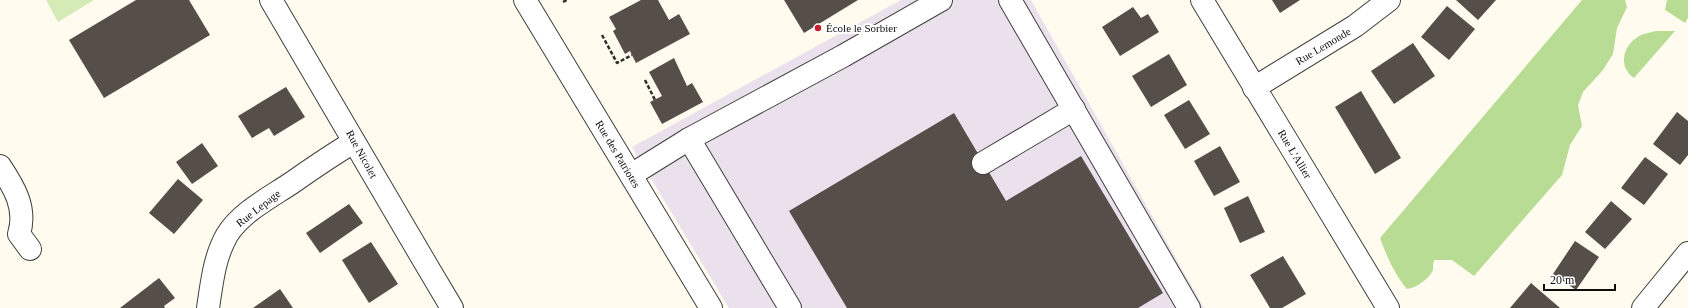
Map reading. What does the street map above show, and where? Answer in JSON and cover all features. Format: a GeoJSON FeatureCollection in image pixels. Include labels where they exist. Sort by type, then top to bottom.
{"type":"FeatureCollection","features":[{"type":"Feature","properties":{"kind":"street","name":"Rue Nicolet"},"geometry":{"type":"LineString","coordinates":[[272,0],[452,308]]}},
{"type":"Feature","properties":{"kind":"street","name":"Rue des Patriotes"},"geometry":{"type":"LineString","coordinates":[[525,0],[711,308]]}},
{"type":"Feature","properties":{"kind":"street"},"geometry":{"type":"LineString","coordinates":[[632,176],[688,139],[843,56],[941,0]]}},
{"type":"Feature","properties":{"kind":"street"},"geometry":{"type":"LineString","coordinates":[[1010,0],[1189,308]]}},
{"type":"Feature","properties":{"kind":"street","name":"Rue L'Allier"},"geometry":{"type":"LineString","coordinates":[[1202,0],[1388,308]]}},
{"type":"Feature","properties":{"kind":"street","name":"Rue Lemonde"},"geometry":{"type":"LineString","coordinates":[[1254,88],[1355,26],[1389,0]]}},
{"type":"Feature","properties":{"kind":"street"},"geometry":{"type":"LineString","coordinates":[[983,163],[1074,109]]}},
{"type":"Feature","properties":{"kind":"street"},"geometry":{"type":"LineString","coordinates":[[688,139],[790,308]]}},
{"type":"Feature","properties":{"kind":"street","name":"Rue Lepage"},"geometry":{"type":"LineString","coordinates":[[208,308],[215,263],[223,244],[233,227],[260,204],[338,151],[354,142]]}},
{"type":"Feature","properties":{"kind":"street"},"geometry":{"type":"LineString","coordinates":[[0,166],[10,180],[18,199],[23,219],[19,234],[30,249]]}},
{"type":"Feature","properties":{"kind":"street"},"geometry":{"type":"LineString","coordinates":[[1643,308],[1688,253]]}},
{"type":"Feature","properties":{"kind":"path"},"geometry":{"type":"LineString","coordinates":[[602,35],[617,63],[632,55]]}},
{"type":"Feature","properties":{"kind":"path"},"geometry":{"type":"LineString","coordinates":[[645,80],[656,100]]}},
{"type":"Feature","properties":{"kind":"shaded area"},"geometry":{"type":"Polygon","coordinates":[[[901,0],[1031,0],[1204,308],[729,308],[632,147],[901,0]]]}},
{"type":"Feature","properties":{"kind":"green space"},"geometry":{"type":"Polygon","coordinates":[[[46,0],[94,0],[58,22],[46,0]]]}},
{"type":"Feature","properties":{"kind":"green space"},"geometry":{"type":"Polygon","coordinates":[[[1582,0],[1625,0],[1627,7],[1617,28],[1613,54],[1603,70],[1583,92],[1578,105],[1582,126],[1570,145],[1562,175],[1474,276],[1452,260],[1434,260],[1433,270],[1429,277],[1418,285],[1407,289],[1391,265],[1380,238],[1582,0]]]}},
{"type":"Feature","properties":{"kind":"green space"},"geometry":{"type":"Polygon","coordinates":[[[1667,0],[1688,0],[1688,18],[1685,23],[1665,10],[1667,0]]]}},
{"type":"Feature","properties":{"kind":"green space"},"geometry":{"type":"Polygon","coordinates":[[[1656,31],[1675,31],[1634,78],[1625,67],[1624,55],[1626,49],[1641,35],[1656,31]]]}},
{"type":"Feature","properties":{"kind":"building"},"geometry":{"type":"Polygon","coordinates":[[[136,0],[189,0],[210,35],[104,98],[69,40],[136,0]]]}},
{"type":"Feature","properties":{"kind":"building"},"geometry":{"type":"Polygon","coordinates":[[[641,0],[658,0],[669,20],[679,14],[690,34],[636,63],[630,51],[625,54],[613,31],[616,29],[609,17],[641,0]]]}},
{"type":"Feature","properties":{"kind":"building"},"geometry":{"type":"Polygon","coordinates":[[[784,0],[858,0],[804,33],[784,0]]]}},
{"type":"Feature","properties":{"kind":"building"},"geometry":{"type":"Polygon","coordinates":[[[1272,0],[1300,0],[1280,13],[1272,0]]]}},
{"type":"Feature","properties":{"kind":"building"},"geometry":{"type":"Polygon","coordinates":[[[1456,0],[1496,0],[1478,20],[1456,0]]]}},
{"type":"Feature","properties":{"kind":"building"},"geometry":{"type":"Polygon","coordinates":[[[1447,6],[1475,29],[1449,60],[1421,37],[1447,6]]]}},
{"type":"Feature","properties":{"kind":"building"},"geometry":{"type":"Polygon","coordinates":[[[1133,7],[1141,18],[1148,14],[1159,32],[1120,56],[1102,27],[1133,7]]]}},
{"type":"Feature","properties":{"kind":"building"},"geometry":{"type":"Polygon","coordinates":[[[1413,43],[1435,76],[1394,104],[1371,71],[1413,43]]]}},
{"type":"Feature","properties":{"kind":"building"},"geometry":{"type":"Polygon","coordinates":[[[1169,54],[1187,85],[1151,107],[1132,76],[1169,54]]]}},
{"type":"Feature","properties":{"kind":"building"},"geometry":{"type":"Polygon","coordinates":[[[674,58],[687,86],[692,83],[703,102],[662,124],[650,102],[662,96],[649,72],[674,58]]]}},
{"type":"Feature","properties":{"kind":"building"},"geometry":{"type":"Polygon","coordinates":[[[286,87],[305,117],[274,136],[269,128],[252,138],[238,116],[286,87]]]}},
{"type":"Feature","properties":{"kind":"building"},"geometry":{"type":"Polygon","coordinates":[[[1361,91],[1401,158],[1375,174],[1335,107],[1361,91]]]}},
{"type":"Feature","properties":{"kind":"building"},"geometry":{"type":"Polygon","coordinates":[[[1189,100],[1210,134],[1185,149],[1164,115],[1189,100]]]}},
{"type":"Feature","properties":{"kind":"building"},"geometry":{"type":"Polygon","coordinates":[[[1677,112],[1688,121],[1688,155],[1680,165],[1653,144],[1677,112]]]}},
{"type":"Feature","properties":{"kind":"building"},"geometry":{"type":"Polygon","coordinates":[[[954,113],[1006,201],[1081,156],[1163,293],[1138,308],[847,308],[789,211],[954,113]]]}},
{"type":"Feature","properties":{"kind":"building"},"geometry":{"type":"Polygon","coordinates":[[[202,143],[218,166],[192,184],[176,162],[202,143]]]}},
{"type":"Feature","properties":{"kind":"building"},"geometry":{"type":"Polygon","coordinates":[[[1220,146],[1240,182],[1214,196],[1194,161],[1220,146]]]}},
{"type":"Feature","properties":{"kind":"building"},"geometry":{"type":"Polygon","coordinates":[[[1645,157],[1668,174],[1644,205],[1621,188],[1645,157]]]}},
{"type":"Feature","properties":{"kind":"building"},"geometry":{"type":"Polygon","coordinates":[[[178,179],[203,200],[174,234],[149,213],[178,179]]]}},
{"type":"Feature","properties":{"kind":"building"},"geometry":{"type":"Polygon","coordinates":[[[1248,196],[1265,232],[1240,243],[1224,208],[1248,196]]]}},
{"type":"Feature","properties":{"kind":"building"},"geometry":{"type":"Polygon","coordinates":[[[1611,201],[1632,219],[1605,249],[1585,232],[1611,201]]]}},
{"type":"Feature","properties":{"kind":"building"},"geometry":{"type":"Polygon","coordinates":[[[349,204],[363,223],[320,253],[306,233],[349,204]]]}},
{"type":"Feature","properties":{"kind":"building"},"geometry":{"type":"Polygon","coordinates":[[[1575,241],[1599,257],[1576,290],[1553,274],[1575,241]]]}},
{"type":"Feature","properties":{"kind":"building"},"geometry":{"type":"Polygon","coordinates":[[[371,242],[398,284],[369,303],[342,260],[371,242]]]}},
{"type":"Feature","properties":{"kind":"building"},"geometry":{"type":"Polygon","coordinates":[[[1283,256],[1306,294],[1282,308],[1270,308],[1250,275],[1283,256]]]}},
{"type":"Feature","properties":{"kind":"building"},"geometry":{"type":"Polygon","coordinates":[[[159,278],[175,298],[164,306],[165,308],[120,308],[159,278]]]}},
{"type":"Feature","properties":{"kind":"building"},"geometry":{"type":"Polygon","coordinates":[[[1531,283],[1560,308],[1510,308],[1531,283]]]}},
{"type":"Feature","properties":{"kind":"building"},"geometry":{"type":"Polygon","coordinates":[[[280,289],[293,308],[253,308],[280,289]]]}},
{"type":"Feature","properties":{"kind":"place","name":"École le Sorbier"},"geometry":{"type":"Point","coordinates":[818,28]}}]}
